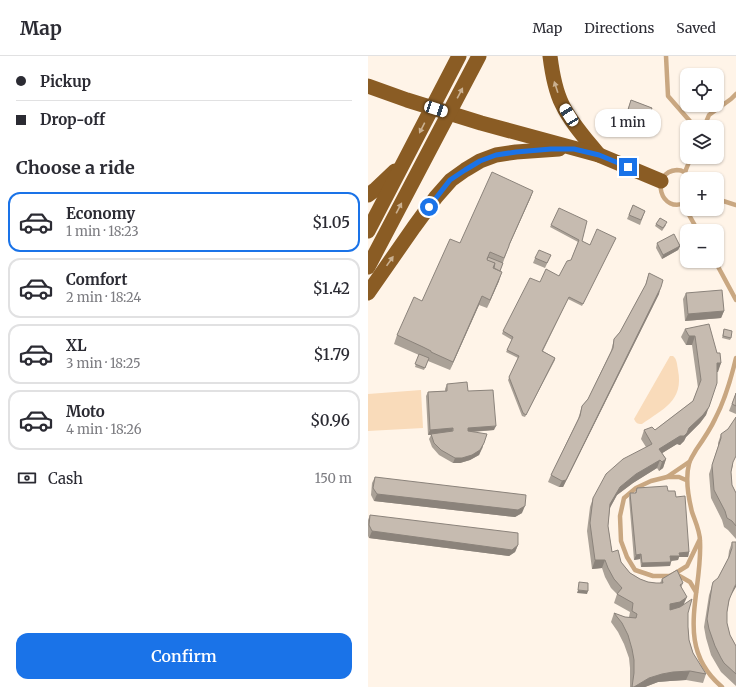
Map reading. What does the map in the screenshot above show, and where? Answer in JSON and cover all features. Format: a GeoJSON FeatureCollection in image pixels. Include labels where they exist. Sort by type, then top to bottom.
{"type":"FeatureCollection","features":[{"type":"Feature","properties":{"kind":"highway"},"geometry":{"type":"LineString","coordinates":[[368,231],[459,56]]}},
{"type":"Feature","properties":{"kind":"highway"},"geometry":{"type":"LineString","coordinates":[[368,267],[479,56]]}},
{"type":"Feature","properties":{"kind":"highway"},"geometry":{"type":"LineString","coordinates":[[550,56],[555,82],[562,105],[576,126],[599,155]]}},
{"type":"Feature","properties":{"kind":"highway"},"geometry":{"type":"LineString","coordinates":[[368,86],[481,123],[599,155],[661,181]]}},
{"type":"Feature","properties":{"kind":"highway"},"geometry":{"type":"LineString","coordinates":[[368,292],[414,227],[450,180],[480,161],[496,155],[537,150],[574,149]]}},
{"type":"Feature","properties":{"kind":"highway"},"geometry":{"type":"LineString","coordinates":[[368,195],[404,162]]}},
{"type":"Feature","properties":{"kind":"lane"},"geometry":{"type":"LineString","coordinates":[[666,56],[668,96],[689,120]]}},
{"type":"Feature","properties":{"kind":"lane"},"geometry":{"type":"LineString","coordinates":[[707,120],[709,115],[736,94]]}},
{"type":"Feature","properties":{"kind":"lane"},"geometry":{"type":"LineString","coordinates":[[680,204],[672,204],[663,197],[660,186],[661,181],[669,172],[680,170],[685,172],[688,164]]}},
{"type":"Feature","properties":{"kind":"lane"},"geometry":{"type":"LineString","coordinates":[[724,201],[736,205]]}},
{"type":"Feature","properties":{"kind":"lane"},"geometry":{"type":"LineString","coordinates":[[719,268],[736,300]]}},
{"type":"Feature","properties":{"kind":"lane"},"geometry":{"type":"LineString","coordinates":[[722,687],[713,679],[701,660],[694,637],[694,615],[700,563],[700,539],[686,480],[689,462],[715,419],[724,398],[736,358]]}},
{"type":"Feature","properties":{"kind":"lane"},"geometry":{"type":"LineString","coordinates":[[667,477],[689,462]]}},
{"type":"Feature","properties":{"kind":"lane"},"geometry":{"type":"LineString","coordinates":[[686,480],[679,477],[667,477],[651,481],[636,488],[624,498],[620,516],[621,541],[627,557],[635,570],[653,576],[669,576],[687,566],[700,539]]}},
{"type":"Feature","properties":{"kind":"lane"},"geometry":{"type":"LineString","coordinates":[[674,574],[690,582],[696,592]]}},
{"type":"Feature","properties":{"kind":"shaded area"},"geometry":{"type":"Polygon","coordinates":[[[670,356],[673,356],[677,362],[678,370],[679,381],[675,397],[657,414],[642,424],[638,423],[634,419],[670,356]]]}},
{"type":"Feature","properties":{"kind":"shaded area"},"geometry":{"type":"Polygon","coordinates":[[[421,390],[423,428],[368,431],[368,394],[421,390]]]}},
{"type":"Feature","properties":{"kind":"building"},"geometry":{"type":"Polygon","coordinates":[[[631,100],[652,108],[648,120],[627,113],[631,100]]]}},
{"type":"Feature","properties":{"kind":"building"},"geometry":{"type":"Polygon","coordinates":[[[492,172],[533,191],[504,258],[490,252],[487,259],[495,263],[493,268],[502,272],[490,300],[482,296],[453,362],[397,335],[414,297],[422,301],[450,239],[460,243],[492,172]]]}},
{"type":"Feature","properties":{"kind":"building"},"geometry":{"type":"Polygon","coordinates":[[[633,205],[645,211],[641,220],[629,215],[633,205]]]}},
{"type":"Feature","properties":{"kind":"building"},"geometry":{"type":"Polygon","coordinates":[[[559,208],[587,221],[582,241],[590,245],[597,229],[616,238],[583,304],[569,297],[542,351],[555,358],[526,415],[523,413],[509,377],[519,356],[507,350],[513,337],[503,331],[530,278],[540,282],[546,269],[559,276],[567,261],[571,260],[579,240],[551,225],[559,208]]]}},
{"type":"Feature","properties":{"kind":"building"},"geometry":{"type":"Polygon","coordinates":[[[660,218],[667,222],[663,228],[656,224],[660,218]]]}},
{"type":"Feature","properties":{"kind":"building"},"geometry":{"type":"Polygon","coordinates":[[[674,234],[680,246],[663,255],[657,243],[674,234]]]}},
{"type":"Feature","properties":{"kind":"building"},"geometry":{"type":"Polygon","coordinates":[[[539,250],[551,255],[547,263],[535,258],[539,250]]]}},
{"type":"Feature","properties":{"kind":"building"},"geometry":{"type":"Polygon","coordinates":[[[488,257],[503,263],[500,271],[494,268],[495,263],[487,260],[488,257]]]}},
{"type":"Feature","properties":{"kind":"building"},"geometry":{"type":"Polygon","coordinates":[[[649,273],[663,280],[661,287],[566,480],[562,481],[551,475],[580,416],[582,406],[588,399],[613,348],[614,339],[620,332],[646,284],[649,273]]]}},
{"type":"Feature","properties":{"kind":"building"},"geometry":{"type":"Polygon","coordinates":[[[722,290],[724,311],[688,314],[686,293],[722,290]]]}},
{"type":"Feature","properties":{"kind":"building"},"geometry":{"type":"Polygon","coordinates":[[[709,324],[717,353],[720,353],[721,363],[717,363],[717,383],[709,407],[689,428],[684,436],[680,436],[659,449],[666,459],[662,462],[660,460],[636,474],[620,487],[610,504],[608,526],[612,552],[618,550],[621,562],[630,573],[648,582],[663,583],[662,579],[677,570],[683,583],[680,585],[687,597],[680,602],[670,604],[670,610],[680,607],[692,599],[688,613],[689,640],[693,653],[706,674],[690,671],[673,672],[649,678],[632,687],[634,660],[632,649],[628,635],[622,623],[614,613],[625,617],[636,618],[637,614],[632,611],[633,603],[617,594],[622,588],[614,579],[605,560],[595,560],[590,523],[593,498],[606,474],[623,459],[652,444],[644,430],[652,427],[655,430],[693,401],[701,380],[695,336],[689,336],[685,329],[709,324]]]}},
{"type":"Feature","properties":{"kind":"building"},"geometry":{"type":"Polygon","coordinates":[[[724,329],[732,331],[731,338],[723,336],[724,329]]]}},
{"type":"Feature","properties":{"kind":"building"},"geometry":{"type":"Polygon","coordinates":[[[419,354],[429,358],[425,368],[415,364],[419,354]]]}},
{"type":"Feature","properties":{"kind":"building"},"geometry":{"type":"Polygon","coordinates":[[[467,382],[468,391],[493,390],[496,426],[468,428],[468,431],[487,434],[484,443],[480,450],[472,455],[462,458],[455,458],[441,450],[434,443],[431,434],[453,431],[453,428],[430,430],[428,392],[447,391],[447,384],[467,382]]]}},
{"type":"Feature","properties":{"kind":"building"},"geometry":{"type":"Polygon","coordinates":[[[736,393],[736,406],[732,404],[736,393]]]}},
{"type":"Feature","properties":{"kind":"building"},"geometry":{"type":"Polygon","coordinates":[[[736,417],[736,456],[731,472],[732,485],[736,493],[736,526],[727,518],[714,490],[712,465],[721,434],[728,429],[736,417]]]}},
{"type":"Feature","properties":{"kind":"building"},"geometry":{"type":"Polygon","coordinates":[[[375,477],[526,495],[525,506],[518,510],[377,494],[373,488],[375,477]]]}},
{"type":"Feature","properties":{"kind":"building"},"geometry":{"type":"Polygon","coordinates":[[[667,486],[668,491],[675,491],[676,497],[685,496],[689,552],[679,553],[680,556],[670,556],[671,562],[642,563],[641,554],[636,555],[630,493],[636,493],[637,488],[667,486]]]}},
{"type":"Feature","properties":{"kind":"building"},"geometry":{"type":"Polygon","coordinates":[[[370,515],[518,533],[518,545],[512,550],[372,531],[369,525],[370,515]]]}},
{"type":"Feature","properties":{"kind":"building"},"geometry":{"type":"Polygon","coordinates":[[[732,542],[736,542],[736,584],[729,600],[727,623],[730,635],[736,646],[736,674],[724,663],[721,658],[715,646],[707,619],[713,582],[718,578],[729,557],[732,542]]]}},
{"type":"Feature","properties":{"kind":"building"},"geometry":{"type":"Polygon","coordinates":[[[579,582],[588,583],[588,591],[578,590],[579,582]]]}},
{"type":"Feature","properties":{"kind":"route"},"geometry":{"type":"LineString","coordinates":[[429,207],[450,180],[480,161],[496,155],[551,149],[574,149],[599,155],[628,167]]}}]}
